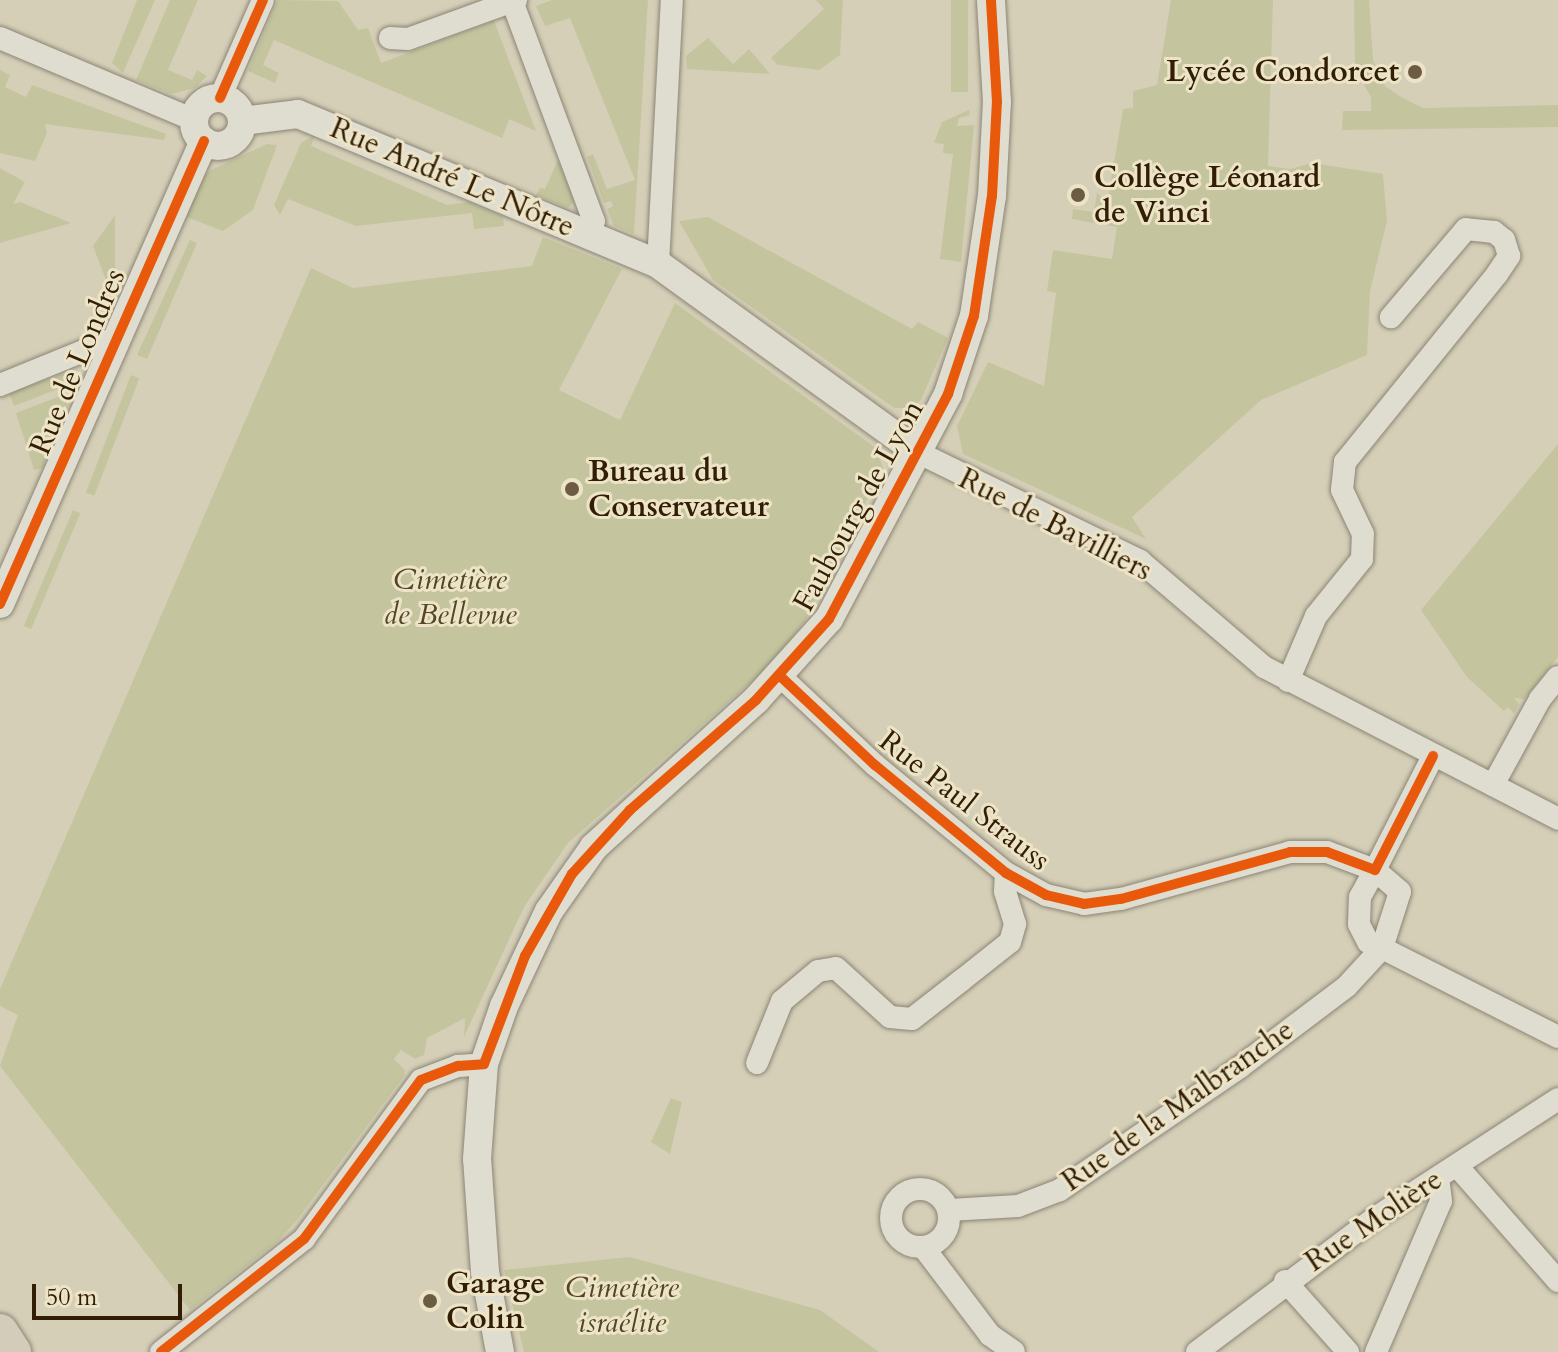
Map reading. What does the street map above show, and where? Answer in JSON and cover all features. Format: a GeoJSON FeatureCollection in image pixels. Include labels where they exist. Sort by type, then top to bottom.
{"type":"FeatureCollection","features":[{"type":"Feature","properties":{"kind":"main road"},"geometry":{"type":"LineString","coordinates":[[0,1332],[13,1352]]}},
{"type":"Feature","properties":{"kind":"street"},"geometry":{"type":"LineString","coordinates":[[220,98],[263,0]]}},
{"type":"Feature","properties":{"kind":"street"},"geometry":{"type":"LineString","coordinates":[[658,264],[672,0]]}},
{"type":"Feature","properties":{"kind":"street","name":"Faubourg de Lyon"},"geometry":{"type":"LineString","coordinates":[[500,1352],[479,1205],[484,1064],[525,956],[572,874],[630,810],[779,675],[829,619],[919,453],[961,364],[974,316],[992,196],[997,102],[991,0]]}},
{"type":"Feature","properties":{"kind":"street"},"geometry":{"type":"LineString","coordinates":[[390,38],[408,39],[514,1],[592,215],[588,235]]}},
{"type":"Feature","properties":{"kind":"street"},"geometry":{"type":"LineString","coordinates":[[0,38],[199,131],[217,146],[231,142],[242,121],[233,104],[220,98],[206,101],[199,131]]}},
{"type":"Feature","properties":{"kind":"street","name":"Rue André Le Nôtre"},"geometry":{"type":"LineString","coordinates":[[242,121],[298,114],[658,264],[919,453]]}},
{"type":"Feature","properties":{"kind":"street","name":"Rue de Londres"},"geometry":{"type":"LineString","coordinates":[[0,604],[115,338],[199,131]]}},
{"type":"Feature","properties":{"kind":"street"},"geometry":{"type":"LineString","coordinates":[[1288,681],[1316,616],[1362,559],[1363,534],[1342,490],[1345,462],[1497,274],[1509,256],[1504,240],[1494,232],[1466,229],[1391,317]]}},
{"type":"Feature","properties":{"kind":"street"},"geometry":{"type":"LineString","coordinates":[[0,385],[115,338]]}},
{"type":"Feature","properties":{"kind":"street","name":"Rue de Bavilliers"},"geometry":{"type":"LineString","coordinates":[[919,453],[1140,561],[1288,681],[1558,819]]}},
{"type":"Feature","properties":{"kind":"street","name":"Rue Paul Strauss"},"geometry":{"type":"LineString","coordinates":[[779,675],[875,765],[1006,873],[1046,895],[1084,904],[1121,899],[1290,852],[1327,852],[1375,870]]}},
{"type":"Feature","properties":{"kind":"street"},"geometry":{"type":"LineString","coordinates":[[1493,785],[1540,699],[1558,677]]}},
{"type":"Feature","properties":{"kind":"street"},"geometry":{"type":"LineString","coordinates":[[1433,756],[1360,897],[1359,924],[1368,942],[1558,1037]]}},
{"type":"Feature","properties":{"kind":"street","name":"Rue de la Malbranche"},"geometry":{"type":"LineString","coordinates":[[949,1210],[1018,1206],[1060,1190],[1252,1058],[1347,986],[1382,948],[1400,892],[1375,870]]}},
{"type":"Feature","properties":{"kind":"street"},"geometry":{"type":"LineString","coordinates":[[757,1063],[782,1001],[818,971],[836,968],[855,980],[890,1017],[912,1019],[937,1000],[1010,942],[1015,924],[1005,891],[1006,873]]}},
{"type":"Feature","properties":{"kind":"street"},"geometry":{"type":"LineString","coordinates":[[161,1352],[304,1239],[421,1080],[458,1066],[484,1064]]}},
{"type":"Feature","properties":{"kind":"street","name":"Rue Molière"},"geometry":{"type":"LineString","coordinates":[[1197,1352],[1285,1281],[1558,1099]]}},
{"type":"Feature","properties":{"kind":"street"},"geometry":{"type":"LineString","coordinates":[[1448,1172],[1558,1281]]}},
{"type":"Feature","properties":{"kind":"street"},"geometry":{"type":"LineString","coordinates":[[1376,1352],[1441,1201],[1448,1172]]}},
{"type":"Feature","properties":{"kind":"street"},"geometry":{"type":"LineString","coordinates":[[923,1188],[940,1196],[949,1210],[948,1228],[939,1242],[924,1248],[908,1245],[894,1232],[891,1216],[896,1202],[906,1192],[923,1188]]}},
{"type":"Feature","properties":{"kind":"street"},"geometry":{"type":"LineString","coordinates":[[924,1248],[990,1335],[1014,1352]]}},
{"type":"Feature","properties":{"kind":"street"},"geometry":{"type":"LineString","coordinates":[[1285,1281],[1348,1352]]}},
{"type":"Feature","properties":{"kind":"green space"},"geometry":{"type":"Polygon","coordinates":[[[137,0],[155,0],[123,73],[112,63],[137,0]]]}},
{"type":"Feature","properties":{"kind":"green space"},"geometry":{"type":"Polygon","coordinates":[[[170,0],[198,0],[168,70],[192,80],[197,70],[207,76],[195,88],[171,94],[136,80],[170,0]]]}},
{"type":"Feature","properties":{"kind":"green space"},"geometry":{"type":"Polygon","coordinates":[[[278,0],[338,1],[358,30],[368,28],[381,63],[494,21],[536,131],[509,119],[502,138],[274,40],[263,65],[279,73],[275,83],[248,71],[278,0]]]}},
{"type":"Feature","properties":{"kind":"green space"},"geometry":{"type":"Polygon","coordinates":[[[552,0],[648,0],[634,234],[614,226],[607,209],[613,206],[611,201],[604,203],[587,157],[593,154],[607,189],[635,180],[570,18],[545,26],[536,6],[552,0]]]}},
{"type":"Feature","properties":{"kind":"green space"},"geometry":{"type":"Polygon","coordinates":[[[816,0],[843,0],[840,55],[819,70],[778,65],[771,58],[824,9],[816,0]]]}},
{"type":"Feature","properties":{"kind":"green space"},"geometry":{"type":"Polygon","coordinates":[[[951,0],[968,0],[968,92],[951,92],[951,0]]]}},
{"type":"Feature","properties":{"kind":"green space"},"geometry":{"type":"Polygon","coordinates":[[[1171,0],[1273,0],[1268,166],[1290,169],[1312,163],[1383,174],[1387,221],[1370,291],[1367,355],[1261,400],[1132,517],[1146,539],[963,454],[957,426],[988,362],[1044,386],[1056,293],[1047,291],[1053,250],[1112,259],[1117,227],[1072,219],[1073,209],[1094,212],[1097,193],[1105,200],[1109,193],[1123,109],[1133,108],[1133,91],[1157,85],[1171,0]]]}},
{"type":"Feature","properties":{"kind":"green space"},"geometry":{"type":"Polygon","coordinates":[[[1354,0],[1369,0],[1373,60],[1385,86],[1401,97],[1423,108],[1558,105],[1558,127],[1342,130],[1343,111],[1371,111],[1371,97],[1355,69],[1354,0]]]}},
{"type":"Feature","properties":{"kind":"green space"},"geometry":{"type":"Polygon","coordinates":[[[708,38],[733,64],[749,49],[770,74],[687,69],[686,56],[708,38]]]}},
{"type":"Feature","properties":{"kind":"green space"},"geometry":{"type":"Polygon","coordinates":[[[0,70],[10,75],[5,87],[26,97],[32,85],[166,134],[164,140],[45,124],[47,133],[35,161],[0,153],[0,70]]]}},
{"type":"Feature","properties":{"kind":"green space"},"geometry":{"type":"Polygon","coordinates":[[[969,110],[970,115],[959,118],[957,126],[974,125],[961,262],[940,259],[953,154],[943,153],[944,144],[934,143],[942,122],[969,110]]]}},
{"type":"Feature","properties":{"kind":"green space"},"geometry":{"type":"Polygon","coordinates":[[[315,135],[311,146],[447,205],[469,202],[503,216],[504,226],[474,229],[472,213],[356,226],[288,199],[280,215],[274,205],[301,143],[315,135]]]}},
{"type":"Feature","properties":{"kind":"green space"},"geometry":{"type":"Polygon","coordinates":[[[267,144],[277,145],[253,210],[223,231],[184,216],[198,182],[211,170],[267,144]]]}},
{"type":"Feature","properties":{"kind":"green space"},"geometry":{"type":"Polygon","coordinates":[[[558,160],[574,201],[568,208],[536,195],[540,188],[545,189],[558,160]]]}},
{"type":"Feature","properties":{"kind":"green space"},"geometry":{"type":"Polygon","coordinates":[[[0,168],[25,182],[13,204],[20,202],[71,223],[0,243],[0,168]]]}},
{"type":"Feature","properties":{"kind":"green space"},"geometry":{"type":"Polygon","coordinates":[[[115,215],[115,268],[106,280],[93,246],[115,215]]]}},
{"type":"Feature","properties":{"kind":"green space"},"geometry":{"type":"Polygon","coordinates":[[[708,217],[912,329],[918,322],[948,338],[921,400],[911,408],[894,408],[713,280],[679,221],[708,217]]]}},
{"type":"Feature","properties":{"kind":"green space","name":"Cimetière de Bellevue"},"geometry":{"type":"Polygon","coordinates":[[[543,237],[622,269],[559,390],[620,420],[675,303],[876,448],[883,468],[805,621],[771,664],[568,843],[524,907],[464,1037],[465,1018],[427,1038],[424,1055],[415,1059],[401,1050],[394,1059],[405,1070],[404,1076],[297,1220],[277,1242],[190,1310],[0,1066],[18,1015],[0,1006],[0,989],[311,268],[353,288],[532,266],[543,237]]]}},
{"type":"Feature","properties":{"kind":"green space"},"geometry":{"type":"Polygon","coordinates":[[[190,240],[197,243],[147,359],[137,355],[190,240]]]}},
{"type":"Feature","properties":{"kind":"green space"},"geometry":{"type":"Polygon","coordinates":[[[71,371],[78,379],[75,389],[63,387],[14,406],[9,393],[71,371]]]}},
{"type":"Feature","properties":{"kind":"green space"},"geometry":{"type":"Polygon","coordinates":[[[131,375],[139,378],[94,496],[86,493],[131,375]]]}},
{"type":"Feature","properties":{"kind":"green space"},"geometry":{"type":"Polygon","coordinates":[[[63,395],[68,406],[42,468],[34,470],[16,413],[63,395]]]}},
{"type":"Feature","properties":{"kind":"green space"},"geometry":{"type":"Polygon","coordinates":[[[1558,444],[1558,657],[1524,699],[1514,698],[1519,704],[1514,714],[1508,707],[1504,711],[1467,677],[1421,610],[1558,444]]]}},
{"type":"Feature","properties":{"kind":"green space"},"geometry":{"type":"Polygon","coordinates":[[[73,510],[80,513],[31,629],[24,626],[73,510]]]}},
{"type":"Feature","properties":{"kind":"green space"},"geometry":{"type":"Polygon","coordinates":[[[671,1098],[682,1102],[670,1154],[651,1142],[671,1098]]]}},
{"type":"Feature","properties":{"kind":"green space","name":"Cimetière israélite"},"geometry":{"type":"Polygon","coordinates":[[[630,1257],[820,1310],[879,1352],[524,1352],[504,1270],[630,1257]]]}},
{"type":"Feature","properties":{"kind":"cycle path"},"geometry":{"type":"LineString","coordinates":[[220,98],[263,0]]}},
{"type":"Feature","properties":{"kind":"cycle path"},"geometry":{"type":"LineString","coordinates":[[161,1352],[304,1239],[421,1080],[458,1066],[484,1064],[525,956],[572,874],[630,810],[756,700],[829,619],[948,394],[974,316],[992,196],[997,102],[991,0]]}},
{"type":"Feature","properties":{"kind":"cycle path"},"geometry":{"type":"LineString","coordinates":[[0,604],[204,141]]}},
{"type":"Feature","properties":{"kind":"cycle path"},"geometry":{"type":"LineString","coordinates":[[779,675],[875,765],[1006,873],[1046,895],[1084,904],[1121,899],[1290,852],[1327,852],[1375,870],[1433,756]]}},
{"type":"Feature","properties":{"kind":"place","name":"Lycée Condorcet"},"geometry":{"type":"Point","coordinates":[1415,72]}},
{"type":"Feature","properties":{"kind":"place","name":"Collège Léonard de Vinci"},"geometry":{"type":"Point","coordinates":[1078,195]}},
{"type":"Feature","properties":{"kind":"place","name":"Bureau du Conservateur"},"geometry":{"type":"Point","coordinates":[572,489]}},
{"type":"Feature","properties":{"kind":"place","name":"Garage Colin"},"geometry":{"type":"Point","coordinates":[430,1301]}}]}
